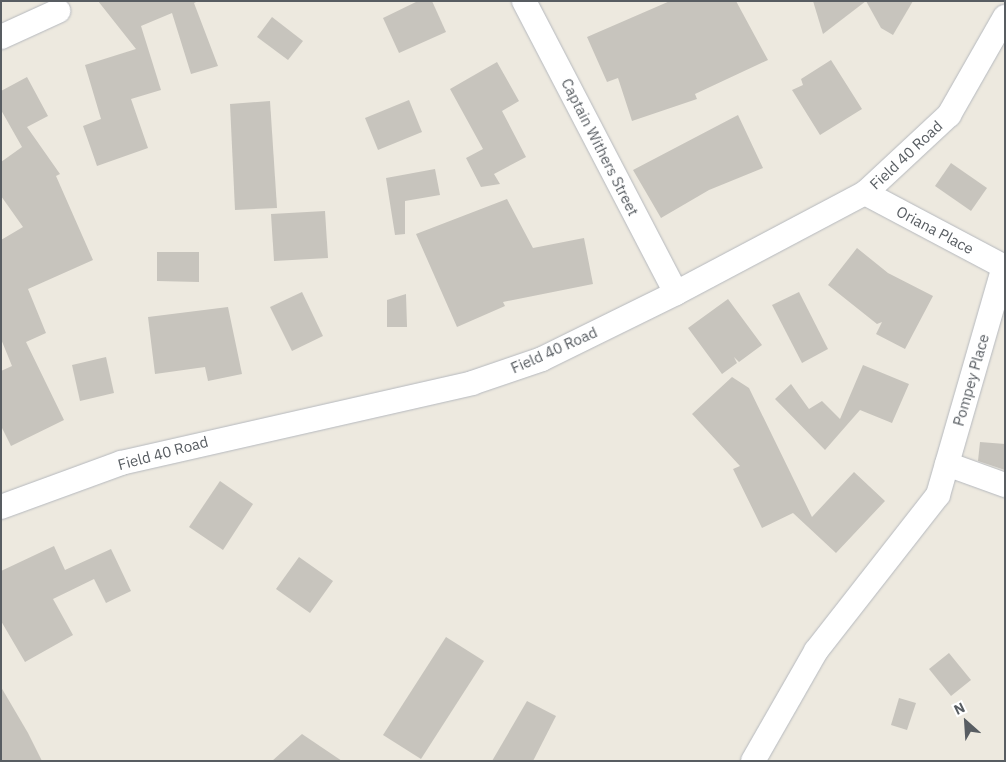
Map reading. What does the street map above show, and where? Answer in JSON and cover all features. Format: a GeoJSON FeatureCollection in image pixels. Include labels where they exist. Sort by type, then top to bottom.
{"type":"FeatureCollection","features":[{"type":"Feature","properties":{"kind":"street","name":"Captain Withers Street"},"geometry":{"type":"LineString","coordinates":[[524,1],[676,293]]}},
{"type":"Feature","properties":{"kind":"street"},"geometry":{"type":"LineString","coordinates":[[1,37],[58,11]]}},
{"type":"Feature","properties":{"kind":"street","name":"Field 40 Road"},"geometry":{"type":"LineString","coordinates":[[1,507],[121,463],[472,383],[542,358],[676,293],[865,193],[949,115],[1005,17]]}},
{"type":"Feature","properties":{"kind":"street","name":"Oriana Place"},"geometry":{"type":"LineString","coordinates":[[865,193],[1004,267]]}},
{"type":"Feature","properties":{"kind":"street","name":"Pompey Place"},"geometry":{"type":"LineString","coordinates":[[753,761],[821,644],[938,495],[1004,267]]}},
{"type":"Feature","properties":{"kind":"street"},"geometry":{"type":"LineString","coordinates":[[947,464],[1005,485]]}},
{"type":"Feature","properties":{"kind":"building"},"geometry":{"type":"Polygon","coordinates":[[[98,1],[198,1],[194,3],[218,66],[191,74],[172,13],[141,26],[161,90],[131,99],[148,148],[97,166],[83,126],[101,119],[85,65],[136,49],[98,1]]]}},
{"type":"Feature","properties":{"kind":"building"},"geometry":{"type":"Polygon","coordinates":[[[418,1],[432,1],[446,32],[399,53],[383,18],[418,1]]]}},
{"type":"Feature","properties":{"kind":"building"},"geometry":{"type":"Polygon","coordinates":[[[670,1],[736,1],[768,60],[695,94],[697,99],[632,121],[618,78],[607,82],[587,37],[670,1]]]}},
{"type":"Feature","properties":{"kind":"building"},"geometry":{"type":"Polygon","coordinates":[[[813,1],[866,1],[823,34],[813,1]]]}},
{"type":"Feature","properties":{"kind":"building"},"geometry":{"type":"Polygon","coordinates":[[[866,1],[913,1],[893,35],[881,28],[866,1]]]}},
{"type":"Feature","properties":{"kind":"building"},"geometry":{"type":"Polygon","coordinates":[[[272,17],[303,41],[288,60],[257,37],[272,17]]]}},
{"type":"Feature","properties":{"kind":"building"},"geometry":{"type":"Polygon","coordinates":[[[831,60],[862,109],[820,135],[792,90],[803,85],[801,79],[831,60]]]}},
{"type":"Feature","properties":{"kind":"building"},"geometry":{"type":"Polygon","coordinates":[[[497,62],[519,101],[502,111],[526,157],[494,174],[500,184],[481,187],[466,158],[483,149],[450,89],[497,62]]]}},
{"type":"Feature","properties":{"kind":"building"},"geometry":{"type":"Polygon","coordinates":[[[27,77],[48,116],[27,127],[60,174],[56,176],[93,260],[28,289],[46,333],[26,342],[64,420],[11,446],[1,426],[1,371],[12,366],[1,339],[1,240],[23,227],[1,196],[1,162],[22,147],[1,110],[1,91],[27,77]]]}},
{"type":"Feature","properties":{"kind":"building"},"geometry":{"type":"Polygon","coordinates":[[[409,100],[422,132],[378,150],[365,118],[409,100]]]}},
{"type":"Feature","properties":{"kind":"building"},"geometry":{"type":"Polygon","coordinates":[[[270,101],[277,208],[235,210],[230,104],[270,101]]]}},
{"type":"Feature","properties":{"kind":"building"},"geometry":{"type":"Polygon","coordinates":[[[738,115],[763,168],[709,190],[661,218],[633,170],[738,115]]]}},
{"type":"Feature","properties":{"kind":"building"},"geometry":{"type":"Polygon","coordinates":[[[951,163],[987,188],[971,211],[935,186],[951,163]]]}},
{"type":"Feature","properties":{"kind":"building"},"geometry":{"type":"Polygon","coordinates":[[[435,169],[440,195],[405,201],[405,234],[395,235],[386,178],[435,169]]]}},
{"type":"Feature","properties":{"kind":"building"},"geometry":{"type":"Polygon","coordinates":[[[507,199],[533,248],[584,238],[593,284],[503,302],[505,306],[457,327],[416,234],[507,199]]]}},
{"type":"Feature","properties":{"kind":"building"},"geometry":{"type":"Polygon","coordinates":[[[325,211],[328,258],[274,261],[271,214],[325,211]]]}},
{"type":"Feature","properties":{"kind":"building"},"geometry":{"type":"Polygon","coordinates":[[[857,248],[888,273],[933,296],[905,349],[876,334],[882,322],[877,324],[828,285],[857,248]]]}},
{"type":"Feature","properties":{"kind":"building"},"geometry":{"type":"Polygon","coordinates":[[[157,252],[199,252],[199,282],[157,281],[157,252]]]}},
{"type":"Feature","properties":{"kind":"building"},"geometry":{"type":"Polygon","coordinates":[[[302,292],[323,336],[292,351],[270,307],[302,292]]]}},
{"type":"Feature","properties":{"kind":"building"},"geometry":{"type":"Polygon","coordinates":[[[799,292],[828,349],[802,363],[772,305],[799,292]]]}},
{"type":"Feature","properties":{"kind":"building"},"geometry":{"type":"Polygon","coordinates":[[[406,294],[407,327],[387,327],[387,300],[406,294]]]}},
{"type":"Feature","properties":{"kind":"building"},"geometry":{"type":"Polygon","coordinates":[[[728,299],[762,345],[739,362],[734,357],[737,363],[722,374],[688,328],[728,299]]]}},
{"type":"Feature","properties":{"kind":"building"},"geometry":{"type":"Polygon","coordinates":[[[228,307],[242,374],[208,381],[205,367],[155,374],[148,317],[228,307]]]}},
{"type":"Feature","properties":{"kind":"building"},"geometry":{"type":"Polygon","coordinates":[[[106,357],[114,393],[80,401],[72,365],[106,357]]]}},
{"type":"Feature","properties":{"kind":"building"},"geometry":{"type":"Polygon","coordinates":[[[863,365],[909,384],[892,423],[860,410],[825,450],[775,399],[791,384],[809,409],[822,401],[840,419],[863,365]]]}},
{"type":"Feature","properties":{"kind":"building"},"geometry":{"type":"Polygon","coordinates":[[[732,377],[749,388],[812,517],[854,472],[885,501],[836,553],[793,513],[762,528],[733,469],[740,466],[692,414],[732,377]]]}},
{"type":"Feature","properties":{"kind":"building"},"geometry":{"type":"Polygon","coordinates":[[[980,442],[1005,444],[1005,470],[978,461],[980,442]]]}},
{"type":"Feature","properties":{"kind":"building"},"geometry":{"type":"Polygon","coordinates":[[[220,481],[253,504],[223,550],[189,527],[220,481]]]}},
{"type":"Feature","properties":{"kind":"building"},"geometry":{"type":"Polygon","coordinates":[[[54,546],[65,570],[111,549],[131,591],[106,603],[94,579],[53,599],[73,635],[25,662],[1,621],[1,571],[54,546]]]}},
{"type":"Feature","properties":{"kind":"building"},"geometry":{"type":"Polygon","coordinates":[[[299,557],[333,581],[310,613],[276,589],[299,557]]]}},
{"type":"Feature","properties":{"kind":"building"},"geometry":{"type":"Polygon","coordinates":[[[446,637],[484,661],[421,759],[383,735],[446,637]]]}},
{"type":"Feature","properties":{"kind":"building"},"geometry":{"type":"Polygon","coordinates":[[[949,653],[971,680],[951,696],[929,669],[949,653]]]}},
{"type":"Feature","properties":{"kind":"building"},"geometry":{"type":"Polygon","coordinates":[[[1,687],[28,733],[42,761],[1,761],[1,687]]]}},
{"type":"Feature","properties":{"kind":"building"},"geometry":{"type":"Polygon","coordinates":[[[899,698],[916,703],[907,730],[891,725],[899,698]]]}},
{"type":"Feature","properties":{"kind":"building"},"geometry":{"type":"Polygon","coordinates":[[[527,701],[556,716],[533,761],[492,761],[527,701]]]}},
{"type":"Feature","properties":{"kind":"building"},"geometry":{"type":"Polygon","coordinates":[[[302,734],[342,761],[272,761],[302,734]]]}}]}
